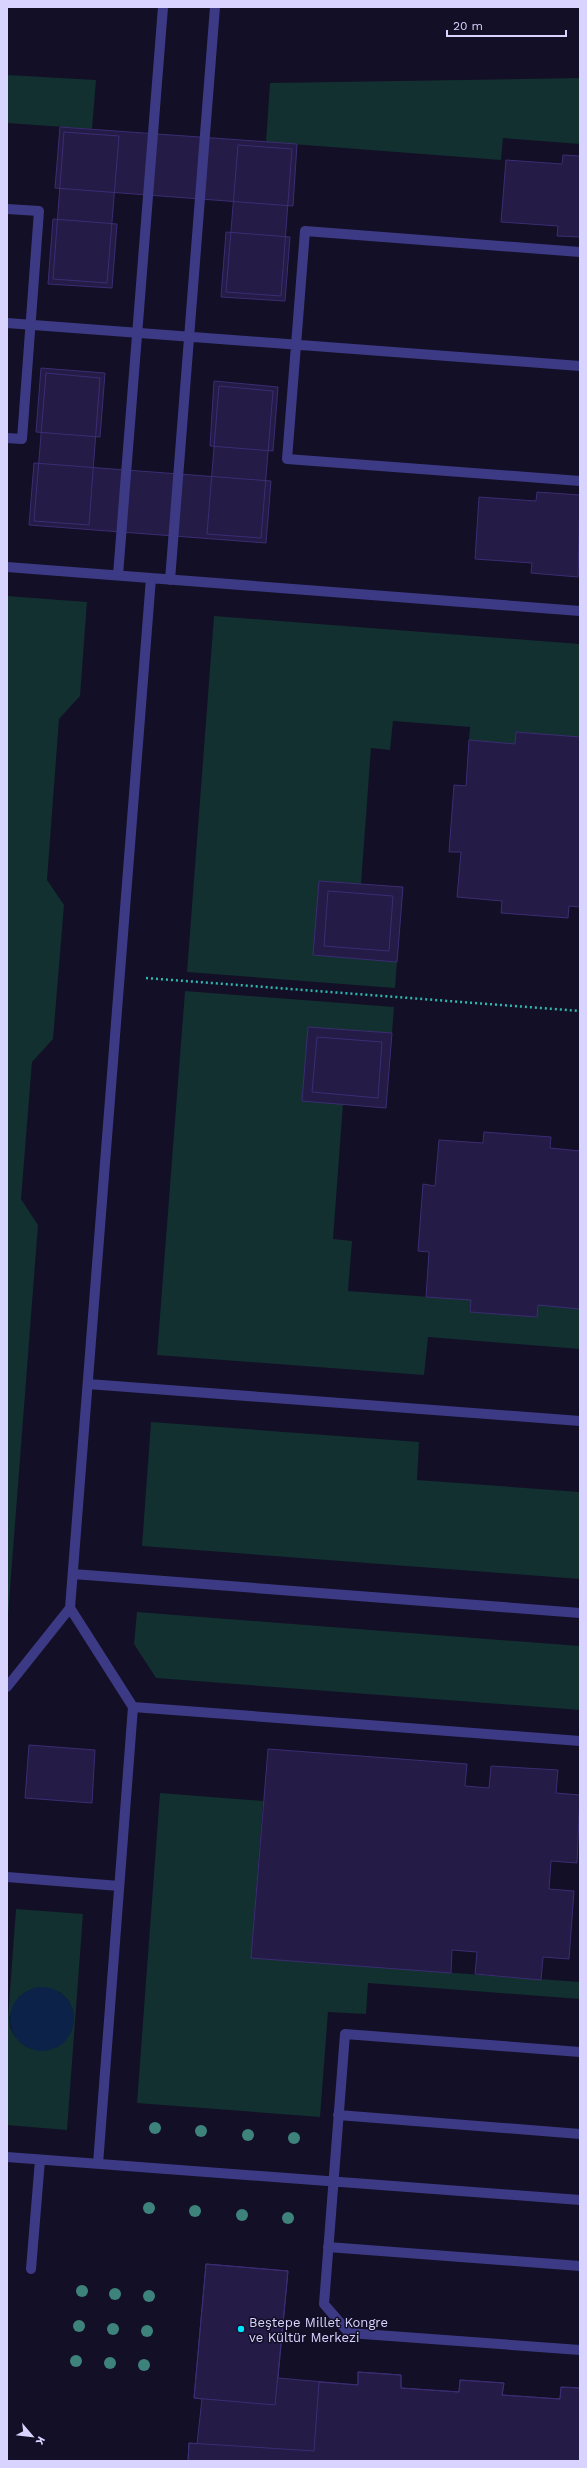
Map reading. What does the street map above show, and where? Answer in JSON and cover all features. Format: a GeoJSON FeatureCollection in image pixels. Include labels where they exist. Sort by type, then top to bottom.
{"type":"FeatureCollection","features":[{"type":"Feature","properties":{"kind":"street"},"geometry":{"type":"LineString","coordinates":[[118,575],[163,7]]}},
{"type":"Feature","properties":{"kind":"street"},"geometry":{"type":"LineString","coordinates":[[170,580],[215,7]]}},
{"type":"Feature","properties":{"kind":"street"},"geometry":{"type":"LineString","coordinates":[[7,209],[39,211],[22,439],[7,438]]}},
{"type":"Feature","properties":{"kind":"street"},"geometry":{"type":"LineString","coordinates":[[580,252],[305,231],[287,459],[580,481]]}},
{"type":"Feature","properties":{"kind":"street"},"geometry":{"type":"LineString","coordinates":[[7,323],[580,366]]}},
{"type":"Feature","properties":{"kind":"street"},"geometry":{"type":"LineString","coordinates":[[7,567],[580,611]]}},
{"type":"Feature","properties":{"kind":"street"},"geometry":{"type":"LineString","coordinates":[[7,1687],[70,1608],[151,578]]}},
{"type":"Feature","properties":{"kind":"street"},"geometry":{"type":"LineString","coordinates":[[88,1384],[580,1421]]}},
{"type":"Feature","properties":{"kind":"street"},"geometry":{"type":"LineString","coordinates":[[73,1574],[580,1613]]}},
{"type":"Feature","properties":{"kind":"street"},"geometry":{"type":"LineString","coordinates":[[70,1608],[133,1707],[98,2164]]}},
{"type":"Feature","properties":{"kind":"street"},"geometry":{"type":"LineString","coordinates":[[133,1707],[580,1741]]}},
{"type":"Feature","properties":{"kind":"street"},"geometry":{"type":"LineString","coordinates":[[7,1877],[119,1886]]}},
{"type":"Feature","properties":{"kind":"street"},"geometry":{"type":"LineString","coordinates":[[580,2052],[345,2034],[324,2304],[349,2333],[580,2350]]}},
{"type":"Feature","properties":{"kind":"street"},"geometry":{"type":"LineString","coordinates":[[338,2115],[580,2134]]}},
{"type":"Feature","properties":{"kind":"street"},"geometry":{"type":"LineString","coordinates":[[7,2157],[580,2200]]}},
{"type":"Feature","properties":{"kind":"street"},"geometry":{"type":"LineString","coordinates":[[31,2269],[40,2160]]}},
{"type":"Feature","properties":{"kind":"street"},"geometry":{"type":"LineString","coordinates":[[328,2247],[580,2266]]}},
{"type":"Feature","properties":{"kind":"path"},"geometry":{"type":"LineString","coordinates":[[120,976],[580,1011]]}},
{"type":"Feature","properties":{"kind":"green space"},"geometry":{"type":"Polygon","coordinates":[[[7,75],[96,80],[92,129],[7,123],[7,75]]]}},
{"type":"Feature","properties":{"kind":"green space"},"geometry":{"type":"Polygon","coordinates":[[[580,78],[580,144],[503,138],[501,160],[266,142],[270,83],[580,78]]]}},
{"type":"Feature","properties":{"kind":"green space"},"geometry":{"type":"Polygon","coordinates":[[[7,596],[87,602],[80,696],[59,719],[47,880],[64,905],[53,1039],[32,1062],[21,1199],[38,1225],[7,1628],[7,596]]]}},
{"type":"Feature","properties":{"kind":"green space"},"geometry":{"type":"Polygon","coordinates":[[[214,616],[580,644],[580,737],[516,732],[515,744],[469,740],[470,727],[393,721],[390,750],[371,748],[361,884],[319,881],[313,955],[397,962],[395,988],[187,972],[214,616]]]}},
{"type":"Feature","properties":{"kind":"green space"},"geometry":{"type":"Polygon","coordinates":[[[185,991],[394,1007],[392,1033],[308,1027],[302,1101],[343,1104],[333,1239],[352,1241],[348,1291],[471,1300],[470,1312],[537,1317],[538,1305],[580,1309],[580,1349],[428,1337],[424,1375],[157,1355],[185,991]]]}},
{"type":"Feature","properties":{"kind":"green space"},"geometry":{"type":"Polygon","coordinates":[[[151,1422],[419,1442],[417,1480],[580,1492],[580,1579],[142,1546],[151,1422]]]}},
{"type":"Feature","properties":{"kind":"green space"},"geometry":{"type":"Polygon","coordinates":[[[137,1612],[580,1646],[580,1710],[156,1678],[134,1644],[137,1612]]]}},
{"type":"Feature","properties":{"kind":"green space"},"geometry":{"type":"Polygon","coordinates":[[[160,1793],[263,1801],[251,1958],[580,1982],[580,1999],[368,1983],[366,2014],[328,2012],[320,2117],[137,2103],[160,1793]]]}},
{"type":"Feature","properties":{"kind":"green space"},"geometry":{"type":"Polygon","coordinates":[[[16,1909],[83,1914],[67,2130],[7,2125],[7,2031],[16,1909]],[[60,1992],[9,2016],[10,2027],[15,2037],[73,2010],[68,2000],[60,1992]]]}},
{"type":"Feature","properties":{"kind":"water"},"geometry":{"type":"Polygon","coordinates":[[[42,1987],[60,1992],[65,1996],[69,2001],[74,2019],[69,2037],[65,2042],[60,2046],[42,2051],[24,2046],[19,2042],[15,2037],[10,2019],[15,2001],[19,1996],[24,1992],[42,1987]]]}},
{"type":"Feature","properties":{"kind":"building"},"geometry":{"type":"Polygon","coordinates":[[[60,127],[297,144],[293,206],[55,188],[60,127]]]}},
{"type":"Feature","properties":{"kind":"building"},"geometry":{"type":"Polygon","coordinates":[[[64,132],[119,136],[107,283],[53,279],[64,132]]]}},
{"type":"Feature","properties":{"kind":"building"},"geometry":{"type":"Polygon","coordinates":[[[238,145],[292,149],[281,296],[226,292],[238,145]]]}},
{"type":"Feature","properties":{"kind":"building"},"geometry":{"type":"Polygon","coordinates":[[[563,155],[580,156],[580,237],[557,236],[558,226],[501,222],[506,160],[562,164],[563,155]]]}},
{"type":"Feature","properties":{"kind":"building"},"geometry":{"type":"Polygon","coordinates":[[[53,219],[117,224],[112,288],[48,284],[53,219]]]}},
{"type":"Feature","properties":{"kind":"building"},"geometry":{"type":"Polygon","coordinates":[[[226,232],[290,237],[285,301],[221,297],[226,232]]]}},
{"type":"Feature","properties":{"kind":"building"},"geometry":{"type":"Polygon","coordinates":[[[41,368],[105,373],[100,437],[36,432],[41,368]]]}},
{"type":"Feature","properties":{"kind":"building"},"geometry":{"type":"Polygon","coordinates":[[[46,373],[100,378],[89,525],[34,521],[46,373]]]}},
{"type":"Feature","properties":{"kind":"building"},"geometry":{"type":"Polygon","coordinates":[[[214,381],[278,387],[273,451],[210,446],[214,381]]]}},
{"type":"Feature","properties":{"kind":"building"},"geometry":{"type":"Polygon","coordinates":[[[219,386],[273,391],[261,538],[207,534],[219,386]]]}},
{"type":"Feature","properties":{"kind":"building"},"geometry":{"type":"Polygon","coordinates":[[[34,463],[271,481],[266,543],[29,525],[34,463]]]}},
{"type":"Feature","properties":{"kind":"building"},"geometry":{"type":"Polygon","coordinates":[[[537,492],[580,495],[578,577],[531,573],[532,563],[475,559],[479,497],[536,501],[537,492]]]}},
{"type":"Feature","properties":{"kind":"building"},"geometry":{"type":"Polygon","coordinates":[[[516,732],[580,737],[580,907],[569,906],[568,918],[501,913],[502,901],[457,897],[461,852],[449,852],[454,785],[466,786],[469,740],[515,744],[516,732]]]}},
{"type":"Feature","properties":{"kind":"building"},"geometry":{"type":"Polygon","coordinates":[[[319,881],[403,887],[397,962],[313,955],[319,881]]]}},
{"type":"Feature","properties":{"kind":"building"},"geometry":{"type":"Polygon","coordinates":[[[328,891],[393,896],[389,951],[324,946],[328,891]]]}},
{"type":"Feature","properties":{"kind":"building"},"geometry":{"type":"Polygon","coordinates":[[[308,1027],[392,1033],[386,1108],[302,1101],[308,1027]]]}},
{"type":"Feature","properties":{"kind":"building"},"geometry":{"type":"Polygon","coordinates":[[[317,1037],[382,1042],[378,1098],[312,1092],[317,1037]]]}},
{"type":"Feature","properties":{"kind":"building"},"geometry":{"type":"Polygon","coordinates":[[[484,1132],[551,1137],[550,1148],[580,1151],[580,1309],[538,1305],[537,1317],[470,1312],[471,1300],[426,1297],[429,1252],[418,1251],[423,1184],[435,1186],[439,1140],[483,1143],[484,1132]]]}},
{"type":"Feature","properties":{"kind":"building"},"geometry":{"type":"Polygon","coordinates":[[[29,1745],[95,1750],[92,1803],[25,1798],[29,1745]]]}},
{"type":"Feature","properties":{"kind":"building"},"geometry":{"type":"Polygon","coordinates":[[[268,1749],[467,1764],[465,1786],[489,1788],[491,1766],[558,1770],[556,1793],[580,1795],[577,1863],[551,1861],[549,1889],[574,1891],[569,1959],[543,1957],[541,1980],[475,1974],[477,1952],[452,1950],[451,1973],[251,1958],[268,1749]]]}},
{"type":"Feature","properties":{"kind":"building","name":"Beştepe Millet Kongre ve Kültür Merkezi"},"geometry":{"type":"Polygon","coordinates":[[[206,2264],[288,2271],[278,2378],[358,2385],[358,2372],[401,2375],[401,2388],[459,2392],[460,2380],[504,2383],[502,2395],[560,2399],[561,2387],[580,2388],[580,2461],[188,2461],[189,2443],[197,2444],[202,2399],[194,2398],[206,2264]]]}},
{"type":"Feature","properties":{"kind":"building"},"geometry":{"type":"Polygon","coordinates":[[[206,2264],[288,2271],[275,2405],[194,2398],[206,2264]]]}},
{"type":"Feature","properties":{"kind":"building"},"geometry":{"type":"Polygon","coordinates":[[[358,2372],[401,2375],[401,2388],[459,2392],[460,2380],[504,2383],[502,2395],[560,2399],[561,2387],[580,2388],[580,2461],[188,2461],[189,2443],[314,2451],[319,2382],[358,2385],[358,2372]]]}},
{"type":"Feature","properties":{"kind":"place","name":"Beştepe Millet Kongre ve Kültür Merkezi"},"geometry":{"type":"Point","coordinates":[241,2329]}}]}
